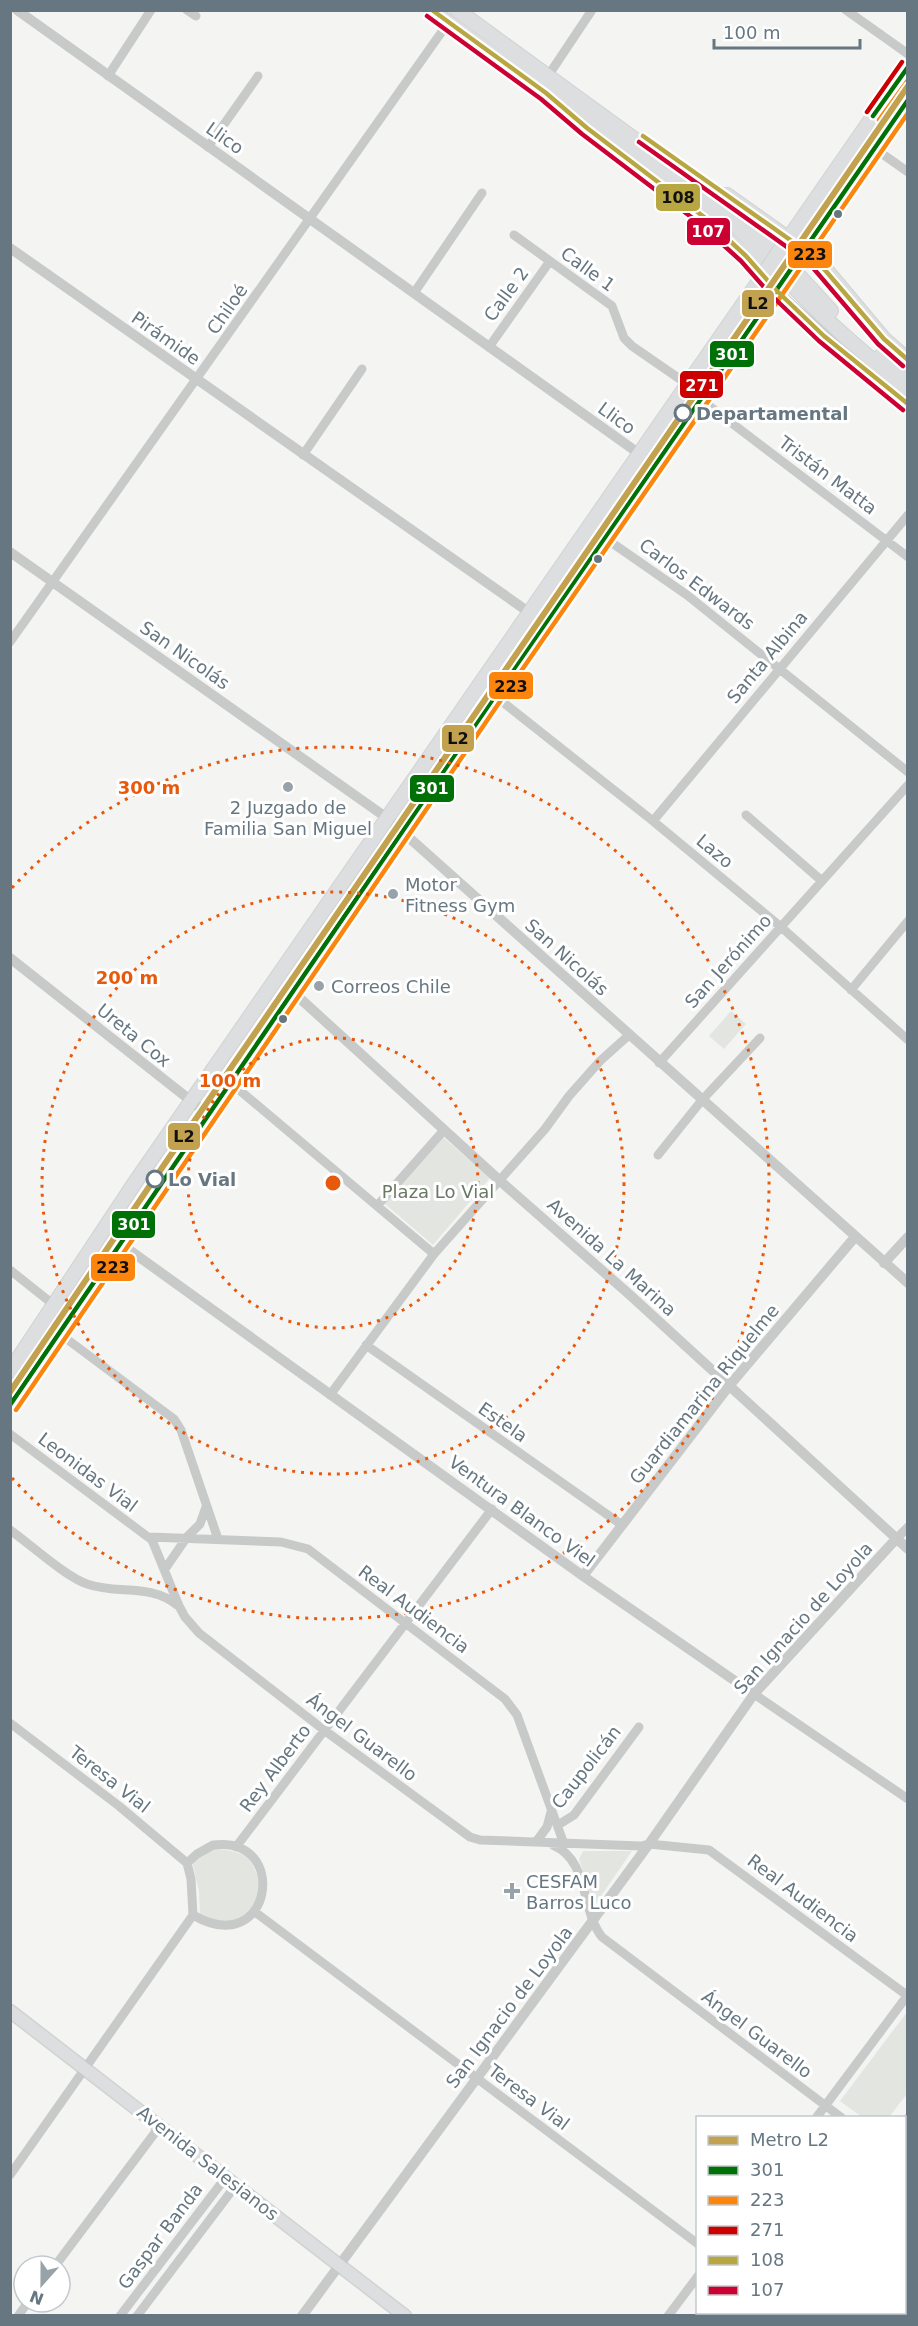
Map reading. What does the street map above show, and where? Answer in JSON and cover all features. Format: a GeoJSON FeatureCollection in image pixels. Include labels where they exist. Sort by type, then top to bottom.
{"type":"FeatureCollection","features":[{"type":"Feature","properties":{"kind":"main road"},"geometry":{"type":"LineString","coordinates":[[431,10],[730,221],[856,347],[908,390]]}},
{"type":"Feature","properties":{"kind":"main road"},"geometry":{"type":"LineString","coordinates":[[457,10],[733,211],[770,244],[836,316],[908,377]]}},
{"type":"Feature","properties":{"kind":"main road"},"geometry":{"type":"LineString","coordinates":[[10,1371],[136,1181],[908,66]]}},
{"type":"Feature","properties":{"kind":"main road"},"geometry":{"type":"LineString","coordinates":[[561,86],[611,113],[785,243],[801,254],[817,259],[884,339],[908,360]]}},
{"type":"Feature","properties":{"kind":"main road"},"geometry":{"type":"LineString","coordinates":[[546,93],[586,128],[704,217],[778,287]]}},
{"type":"Feature","properties":{"kind":"main road"},"geometry":{"type":"LineString","coordinates":[[10,1406],[495,696],[908,99]]}},
{"type":"Feature","properties":{"kind":"main road"},"geometry":{"type":"LineString","coordinates":[[530,613],[548,619]]}},
{"type":"Feature","properties":{"kind":"main road","name":"Avenida Salesianos"},"geometry":{"type":"LineString","coordinates":[[10,2011],[405,2316]]}},
{"type":"Feature","properties":{"kind":"street","name":"Llico"},"geometry":{"type":"LineString","coordinates":[[17,10],[655,465]]}},
{"type":"Feature","properties":{"kind":"street"},"geometry":{"type":"LineString","coordinates":[[108,76],[151,10]]}},
{"type":"Feature","properties":{"kind":"street"},"geometry":{"type":"LineString","coordinates":[[187,10],[196,16]]}},
{"type":"Feature","properties":{"kind":"street"},"geometry":{"type":"LineString","coordinates":[[548,76],[592,10]]}},
{"type":"Feature","properties":{"kind":"street"},"geometry":{"type":"LineString","coordinates":[[846,10],[908,54]]}},
{"type":"Feature","properties":{"kind":"street","name":"Chiloé"},"geometry":{"type":"LineString","coordinates":[[10,642],[448,23]]}},
{"type":"Feature","properties":{"kind":"street"},"geometry":{"type":"LineString","coordinates":[[208,147],[258,76]]}},
{"type":"Feature","properties":{"kind":"street"},"geometry":{"type":"LineString","coordinates":[[874,148],[908,172]]}},
{"type":"Feature","properties":{"kind":"street"},"geometry":{"type":"LineString","coordinates":[[414,293],[482,193]]}},
{"type":"Feature","properties":{"kind":"street","name":"Calle 1"},"geometry":{"type":"LineString","coordinates":[[514,235],[612,306],[624,338],[687,384]]}},
{"type":"Feature","properties":{"kind":"street","name":"Pirámide"},"geometry":{"type":"LineString","coordinates":[[10,248],[530,613]]}},
{"type":"Feature","properties":{"kind":"street","name":"Calle 2"},"geometry":{"type":"LineString","coordinates":[[489,347],[550,261]]}},
{"type":"Feature","properties":{"kind":"street"},"geometry":{"type":"LineString","coordinates":[[778,287],[842,351],[908,404]]}},
{"type":"Feature","properties":{"kind":"street"},"geometry":{"type":"LineString","coordinates":[[303,455],[362,369]]}},
{"type":"Feature","properties":{"kind":"street","name":"Tristán Matta"},"geometry":{"type":"LineString","coordinates":[[700,399],[908,557]]}},
{"type":"Feature","properties":{"kind":"street","name":"Santa Albina"},"geometry":{"type":"LineString","coordinates":[[653,821],[908,515]]}},
{"type":"Feature","properties":{"kind":"street","name":"Carlos Edwards"},"geometry":{"type":"LineString","coordinates":[[605,538],[687,595],[908,772]]}},
{"type":"Feature","properties":{"kind":"street","name":"San Nicolás"},"geometry":{"type":"LineString","coordinates":[[10,552],[403,831],[659,1063],[908,1283]]}},
{"type":"Feature","properties":{"kind":"street","name":"Lazo"},"geometry":{"type":"LineString","coordinates":[[495,696],[653,821],[781,927],[908,1040]]}},
{"type":"Feature","properties":{"kind":"street","name":"San Jerónimo"},"geometry":{"type":"LineString","coordinates":[[659,1063],[908,785]]}},
{"type":"Feature","properties":{"kind":"street"},"geometry":{"type":"LineString","coordinates":[[746,816],[822,881]]}},
{"type":"Feature","properties":{"kind":"street"},"geometry":{"type":"LineString","coordinates":[[851,990],[908,921]]}},
{"type":"Feature","properties":{"kind":"street","name":"Ureta Cox"},"geometry":{"type":"LineString","coordinates":[[10,958],[209,1115]]}},
{"type":"Feature","properties":{"kind":"street","name":"Avenida La Marina"},"geometry":{"type":"LineString","coordinates":[[293,992],[908,1549]]}},
{"type":"Feature","properties":{"kind":"street"},"geometry":{"type":"LineString","coordinates":[[330,1395],[434,1254],[498,1179],[545,1130],[569,1096],[600,1061],[629,1035]]}},
{"type":"Feature","properties":{"kind":"street"},"geometry":{"type":"LineString","coordinates":[[658,1155],[702,1100],[760,1038]]}},
{"type":"Feature","properties":{"kind":"street"},"geometry":{"type":"LineString","coordinates":[[231,1083],[434,1254]]}},
{"type":"Feature","properties":{"kind":"street"},"geometry":{"type":"LineString","coordinates":[[377,1206],[444,1130]]}},
{"type":"Feature","properties":{"kind":"street","name":"Guardiamarina Riquelme"},"geometry":{"type":"LineString","coordinates":[[583,1576],[729,1386],[855,1237]]}},
{"type":"Feature","properties":{"kind":"street"},"geometry":{"type":"LineString","coordinates":[[884,1263],[908,1237]]}},
{"type":"Feature","properties":{"kind":"street","name":"Ventura Blanco Viel"},"geometry":{"type":"LineString","coordinates":[[121,1244],[583,1576],[908,1799]]}},
{"type":"Feature","properties":{"kind":"street"},"geometry":{"type":"LineString","coordinates":[[10,1270],[54,1305]]}},
{"type":"Feature","properties":{"kind":"street"},"geometry":{"type":"LineString","coordinates":[[60,1334],[174,1419],[180,1430],[218,1539]]}},
{"type":"Feature","properties":{"kind":"street","name":"Estela"},"geometry":{"type":"LineString","coordinates":[[366,1345],[622,1525]]}},
{"type":"Feature","properties":{"kind":"street","name":"Leonidas Vial"},"geometry":{"type":"LineString","coordinates":[[10,1434],[146,1536],[154,1544],[165,1569]]}},
{"type":"Feature","properties":{"kind":"street"},"geometry":{"type":"LineString","coordinates":[[165,1569],[187,1537],[200,1524],[206,1505]]}},
{"type":"Feature","properties":{"kind":"street","name":"Rey Alberto"},"geometry":{"type":"LineString","coordinates":[[236,1847],[492,1509]]}},
{"type":"Feature","properties":{"kind":"street","name":"San Ignacio de Loyola"},"geometry":{"type":"LineString","coordinates":[[302,2316],[593,1922],[754,1694],[908,1527]]}},
{"type":"Feature","properties":{"kind":"street","name":"Ángel Guarello"},"geometry":{"type":"LineString","coordinates":[[10,1530],[79,1581],[102,1587],[153,1592],[163,1595],[179,1606]]}},
{"type":"Feature","properties":{"kind":"street","name":"Leonidas Vial"},"geometry":{"type":"LineString","coordinates":[[146,1536],[218,1539]]}},
{"type":"Feature","properties":{"kind":"street","name":"Real Audiencia"},"geometry":{"type":"LineString","coordinates":[[218,1539],[281,1542],[308,1549],[505,1699],[517,1715],[564,1844],[641,1846],[649,1844],[709,1850],[907,1996]]}},
{"type":"Feature","properties":{"kind":"street","name":"Ángel Guarello"},"geometry":{"type":"LineString","coordinates":[[165,1569],[179,1606],[199,1633],[324,1730],[470,1837],[480,1840],[564,1844]]}},
{"type":"Feature","properties":{"kind":"street","name":"Teresa Vial"},"geometry":{"type":"LineString","coordinates":[[10,1723],[119,1806],[187,1863]]}},
{"type":"Feature","properties":{"kind":"street","name":"Caupolicán"},"geometry":{"type":"LineString","coordinates":[[558,1825],[574,1815],[639,1727]]}},
{"type":"Feature","properties":{"kind":"street"},"geometry":{"type":"LineString","coordinates":[[536,1842],[547,1827],[552,1809]]}},
{"type":"Feature","properties":{"kind":"street"},"geometry":{"type":"LineString","coordinates":[[549,1843],[564,1851],[575,1863]]}},
{"type":"Feature","properties":{"kind":"street"},"geometry":{"type":"LineString","coordinates":[[575,1863],[576,1854],[585,1844]]}},
{"type":"Feature","properties":{"kind":"street"},"geometry":{"type":"LineString","coordinates":[[10,2175],[193,1915],[187,1863],[204,1849],[213,1845],[236,1847],[255,1859],[263,1875],[264,1893],[255,1912],[242,1922],[225,1926],[207,1923],[193,1915]]}},
{"type":"Feature","properties":{"kind":"street","name":"Ángel Guarello"},"geometry":{"type":"LineString","coordinates":[[575,1863],[593,1922],[606,1941],[839,2116]]}},
{"type":"Feature","properties":{"kind":"street","name":"Teresa Vial"},"geometry":{"type":"LineString","coordinates":[[255,1912],[696,2243]]}},
{"type":"Feature","properties":{"kind":"street"},"geometry":{"type":"LineString","coordinates":[[817,2116],[907,1996]]}},
{"type":"Feature","properties":{"kind":"street"},"geometry":{"type":"LineString","coordinates":[[64,2254],[160,2126]]}},
{"type":"Feature","properties":{"kind":"street","name":"Gaspar Banda"},"geometry":{"type":"LineString","coordinates":[[120,2316],[226,2177]]}},
{"type":"Feature","properties":{"kind":"street","name":"Gaspar Banda"},"geometry":{"type":"LineString","coordinates":[[137,2316],[236,2185]]}},
{"type":"Feature","properties":{"kind":"street"},"geometry":{"type":"LineString","coordinates":[[668,2316],[696,2279]]}},
{"type":"Feature","properties":{"kind":"green space"},"geometry":{"type":"Polygon","coordinates":[[[731,1011],[746,1024],[724,1049],[709,1036],[731,1011]]]}},
{"type":"Feature","properties":{"kind":"green space","name":"Plaza Lo Vial"},"geometry":{"type":"Polygon","coordinates":[[[443,1137],[490,1178],[433,1245],[385,1204],[443,1137]]]}},
{"type":"Feature","properties":{"kind":"green space"},"geometry":{"type":"Polygon","coordinates":[[[212,1848],[246,1857],[254,1868],[262,1888],[251,1913],[227,1925],[200,1916],[199,1891],[192,1862],[212,1848]]]}},
{"type":"Feature","properties":{"kind":"green space"},"geometry":{"type":"Polygon","coordinates":[[[583,1851],[632,1851],[594,1906],[579,1859],[583,1851]]]}},
{"type":"Feature","properties":{"kind":"green space"},"geometry":{"type":"Polygon","coordinates":[[[907,2012],[907,2094],[890,2116],[861,2116],[840,2101],[907,2012]]]}},
{"type":"Feature","properties":{"kind":"metro line","name":"L2"},"geometry":{"type":"LineString","coordinates":[[10,1392],[908,86]]}},
{"type":"Feature","properties":{"kind":"transit line","name":"108"},"geometry":{"type":"LineString","coordinates":[[432,10],[546,93],[587,128],[704,217],[746,256],[776,290],[824,336],[908,404]]}},
{"type":"Feature","properties":{"kind":"transit line","name":"107"},"geometry":{"type":"LineString","coordinates":[[427,16],[541,99],[582,134],[699,223],[741,261],[771,295],[819,341],[903,410]]}},
{"type":"Feature","properties":{"kind":"transit line","name":"271"},"geometry":{"type":"LineString","coordinates":[[867,112],[902,62]]}},
{"type":"Feature","properties":{"kind":"transit line","name":"301"},"geometry":{"type":"LineString","coordinates":[[873,116],[908,67]]}},
{"type":"Feature","properties":{"kind":"transit line","name":"223"},"geometry":{"type":"LineString","coordinates":[[879,120],[908,80]]}},
{"type":"Feature","properties":{"kind":"transit line","name":"271"},"geometry":{"type":"LineString","coordinates":[[10,1392],[489,692],[902,95]]}},
{"type":"Feature","properties":{"kind":"transit line","name":"301"},"geometry":{"type":"LineString","coordinates":[[10,1405],[495,696],[908,100]]}},
{"type":"Feature","properties":{"kind":"transit line","name":"223"},"geometry":{"type":"LineString","coordinates":[[16,1410],[501,700],[908,113]]}},
{"type":"Feature","properties":{"kind":"transit line","name":"108"},"geometry":{"type":"LineString","coordinates":[[643,136],[813,256],[884,339],[908,360]]}},
{"type":"Feature","properties":{"kind":"transit line","name":"107"},"geometry":{"type":"LineString","coordinates":[[639,142],[808,262],[878,344],[903,366]]}},
{"type":"Feature","properties":{"kind":"place","name":"Departamental"},"geometry":{"type":"Point","coordinates":[683,413]}},
{"type":"Feature","properties":{"kind":"place","name":"2 Juzgado de Familia San Miguel"},"geometry":{"type":"Point","coordinates":[288,787]}},
{"type":"Feature","properties":{"kind":"place","name":"Motor Fitness Gym"},"geometry":{"type":"Point","coordinates":[393,894]}},
{"type":"Feature","properties":{"kind":"place","name":"Correos Chile"},"geometry":{"type":"Point","coordinates":[319,986]}},
{"type":"Feature","properties":{"kind":"place","name":"Lo Vial"},"geometry":{"type":"Point","coordinates":[155,1179]}},
{"type":"Feature","properties":{"kind":"place","name":"CESFAM Barros Luco"},"geometry":{"type":"Point","coordinates":[512,1891]}}]}
